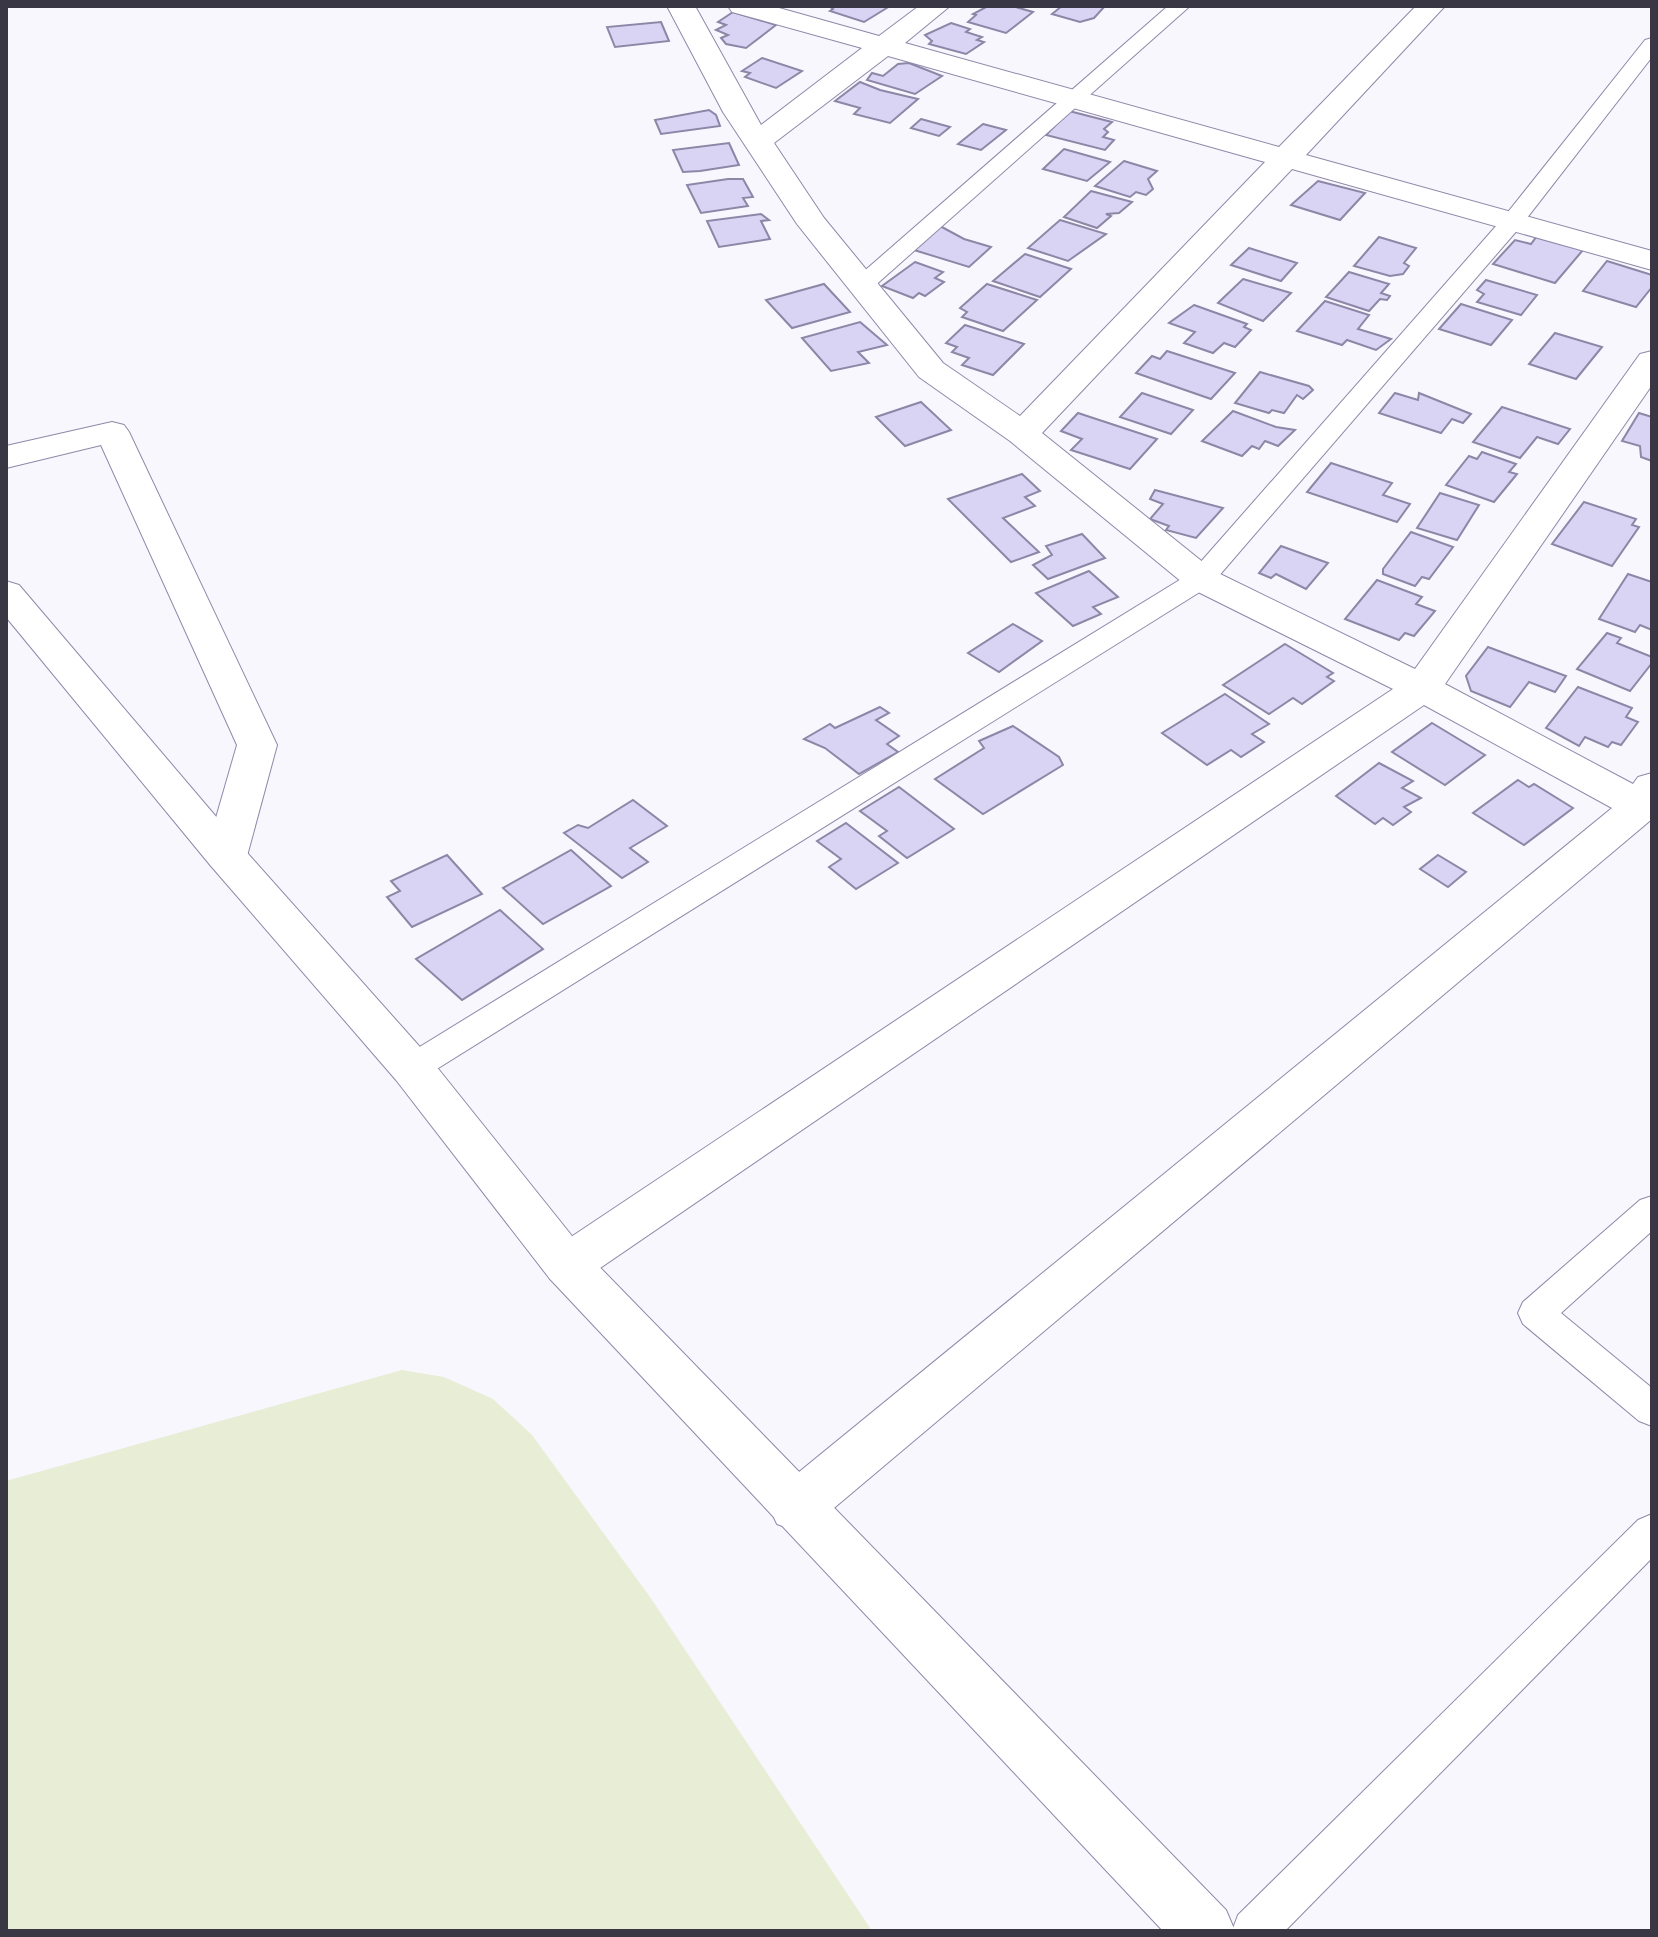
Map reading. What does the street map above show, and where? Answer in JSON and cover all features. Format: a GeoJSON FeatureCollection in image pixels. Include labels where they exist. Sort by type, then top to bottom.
{"type":"FeatureCollection","features":[{"type":"Feature","properties":{"kind":"street"},"geometry":{"type":"LineString","coordinates":[[681,6],[758,141],[813,224],[931,370],[1022,434],[1201,579],[1648,797],[796,1507]]}},
{"type":"Feature","properties":{"kind":"street"},"geometry":{"type":"LineString","coordinates":[[742,6],[1652,261]]}},
{"type":"Feature","properties":{"kind":"street"},"geometry":{"type":"LineString","coordinates":[[758,141],[936,6]]}},
{"type":"Feature","properties":{"kind":"street"},"geometry":{"type":"LineString","coordinates":[[1022,434],[1431,6]]}},
{"type":"Feature","properties":{"kind":"street"},"geometry":{"type":"LineString","coordinates":[[567,1265],[1422,688],[1652,361]]}},
{"type":"Feature","properties":{"kind":"street"},"geometry":{"type":"LineString","coordinates":[[6,457],[112,432],[257,745],[226,856]]}},
{"type":"Feature","properties":{"kind":"street"},"geometry":{"type":"LineString","coordinates":[[6,593],[226,856],[412,1068],[567,1265],[1205,1931]]}},
{"type":"Feature","properties":{"kind":"lane"},"geometry":{"type":"LineString","coordinates":[[862,285],[1180,6]]}},
{"type":"Feature","properties":{"kind":"lane"},"geometry":{"type":"LineString","coordinates":[[412,1068],[1201,579],[1512,222],[1652,44]]}},
{"type":"Feature","properties":{"kind":"lane"},"geometry":{"type":"LineString","coordinates":[[1652,1210],[1536,1313],[1652,1410]]}},
{"type":"Feature","properties":{"kind":"lane"},"geometry":{"type":"LineString","coordinates":[[1254,1931],[1652,1532]]}},
{"type":"Feature","properties":{"kind":"green space"},"geometry":{"type":"Polygon","coordinates":[[[402,1370],[444,1377],[493,1399],[532,1435],[650,1597],[872,1931],[6,1931],[6,1481],[402,1370]]]}},
{"type":"Feature","properties":{"kind":"building"},"geometry":{"type":"Polygon","coordinates":[[[829,6],[890,6],[864,22],[830,11],[833,9],[829,6]]]}},
{"type":"Feature","properties":{"kind":"building"},"geometry":{"type":"Polygon","coordinates":[[[988,6],[1012,6],[1033,12],[1006,33],[968,22],[976,15],[973,14],[988,6]]]}},
{"type":"Feature","properties":{"kind":"building"},"geometry":{"type":"Polygon","coordinates":[[[1062,6],[1105,6],[1094,18],[1080,22],[1052,14],[1062,6]]]}},
{"type":"Feature","properties":{"kind":"building"},"geometry":{"type":"Polygon","coordinates":[[[733,12],[776,25],[746,48],[726,44],[721,38],[728,35],[716,30],[726,25],[718,22],[733,12]]]}},
{"type":"Feature","properties":{"kind":"building"},"geometry":{"type":"Polygon","coordinates":[[[661,22],[669,41],[615,47],[607,27],[661,22]]]}},
{"type":"Feature","properties":{"kind":"building"},"geometry":{"type":"Polygon","coordinates":[[[951,23],[970,29],[966,32],[982,37],[977,40],[984,42],[966,54],[929,44],[932,41],[925,35],[951,23]]]}},
{"type":"Feature","properties":{"kind":"building"},"geometry":{"type":"Polygon","coordinates":[[[762,58],[802,71],[776,88],[745,77],[750,73],[742,71],[762,58]]]}},
{"type":"Feature","properties":{"kind":"building"},"geometry":{"type":"Polygon","coordinates":[[[909,63],[942,76],[915,94],[867,80],[872,73],[883,76],[898,64],[909,63]]]}},
{"type":"Feature","properties":{"kind":"building"},"geometry":{"type":"Polygon","coordinates":[[[860,82],[918,99],[890,123],[854,114],[860,108],[835,101],[860,82]]]}},
{"type":"Feature","properties":{"kind":"building"},"geometry":{"type":"Polygon","coordinates":[[[709,110],[716,115],[720,126],[661,134],[655,120],[709,110]]]}},
{"type":"Feature","properties":{"kind":"building"},"geometry":{"type":"Polygon","coordinates":[[[1069,111],[1112,122],[1104,129],[1108,132],[1103,137],[1114,140],[1105,150],[1046,135],[1069,111]]]}},
{"type":"Feature","properties":{"kind":"building"},"geometry":{"type":"Polygon","coordinates":[[[921,119],[950,127],[939,136],[911,128],[921,119]]]}},
{"type":"Feature","properties":{"kind":"building"},"geometry":{"type":"Polygon","coordinates":[[[983,124],[1006,130],[981,150],[958,144],[983,124]]]}},
{"type":"Feature","properties":{"kind":"building"},"geometry":{"type":"Polygon","coordinates":[[[729,143],[739,165],[700,171],[683,172],[673,150],[729,143]]]}},
{"type":"Feature","properties":{"kind":"building"},"geometry":{"type":"Polygon","coordinates":[[[1064,149],[1110,162],[1087,181],[1043,169],[1064,149]]]}},
{"type":"Feature","properties":{"kind":"building"},"geometry":{"type":"Polygon","coordinates":[[[1124,161],[1157,171],[1148,179],[1153,189],[1146,195],[1136,192],[1130,197],[1095,186],[1124,161]]]}},
{"type":"Feature","properties":{"kind":"building"},"geometry":{"type":"Polygon","coordinates":[[[743,179],[753,197],[743,198],[748,206],[701,213],[687,185],[743,179]]]}},
{"type":"Feature","properties":{"kind":"building"},"geometry":{"type":"Polygon","coordinates":[[[1318,181],[1365,193],[1340,220],[1291,205],[1318,181]]]}},
{"type":"Feature","properties":{"kind":"building"},"geometry":{"type":"Polygon","coordinates":[[[1091,191],[1132,202],[1119,213],[1106,214],[1111,216],[1097,228],[1064,217],[1091,191]]]}},
{"type":"Feature","properties":{"kind":"building"},"geometry":{"type":"Polygon","coordinates":[[[761,214],[769,220],[761,221],[770,239],[719,247],[707,221],[761,214]]]}},
{"type":"Feature","properties":{"kind":"building"},"geometry":{"type":"Polygon","coordinates":[[[1060,220],[1106,234],[1068,261],[1028,248],[1060,220]]]}},
{"type":"Feature","properties":{"kind":"building"},"geometry":{"type":"Polygon","coordinates":[[[940,226],[964,239],[991,247],[969,267],[914,250],[940,226]]]}},
{"type":"Feature","properties":{"kind":"building"},"geometry":{"type":"Polygon","coordinates":[[[1537,236],[1583,250],[1555,283],[1493,264],[1515,240],[1531,244],[1537,236]]]}},
{"type":"Feature","properties":{"kind":"building"},"geometry":{"type":"Polygon","coordinates":[[[1379,237],[1416,248],[1404,263],[1409,266],[1403,274],[1390,276],[1354,266],[1379,237]]]}},
{"type":"Feature","properties":{"kind":"building"},"geometry":{"type":"Polygon","coordinates":[[[1249,248],[1297,263],[1281,281],[1231,265],[1249,248]]]}},
{"type":"Feature","properties":{"kind":"building"},"geometry":{"type":"Polygon","coordinates":[[[1025,254],[1071,269],[1040,297],[993,281],[1025,254]]]}},
{"type":"Feature","properties":{"kind":"building"},"geometry":{"type":"Polygon","coordinates":[[[1607,261],[1652,275],[1652,287],[1636,307],[1583,291],[1607,261]]]}},
{"type":"Feature","properties":{"kind":"building"},"geometry":{"type":"Polygon","coordinates":[[[915,262],[943,272],[935,278],[944,282],[925,296],[919,293],[913,298],[882,286],[915,262]]]}},
{"type":"Feature","properties":{"kind":"building"},"geometry":{"type":"Polygon","coordinates":[[[1349,272],[1389,284],[1381,293],[1390,296],[1387,300],[1380,299],[1369,311],[1326,297],[1349,272]]]}},
{"type":"Feature","properties":{"kind":"building"},"geometry":{"type":"Polygon","coordinates":[[[1243,279],[1291,293],[1263,321],[1218,303],[1243,279]]]}},
{"type":"Feature","properties":{"kind":"building"},"geometry":{"type":"Polygon","coordinates":[[[1486,280],[1537,295],[1521,315],[1477,302],[1484,294],[1477,290],[1486,280]]]}},
{"type":"Feature","properties":{"kind":"building"},"geometry":{"type":"Polygon","coordinates":[[[824,284],[850,312],[792,328],[766,300],[824,284]]]}},
{"type":"Feature","properties":{"kind":"building"},"geometry":{"type":"Polygon","coordinates":[[[987,284],[1037,300],[1003,331],[962,317],[967,312],[960,308],[987,284]]]}},
{"type":"Feature","properties":{"kind":"building"},"geometry":{"type":"Polygon","coordinates":[[[1325,301],[1369,315],[1358,329],[1391,339],[1376,350],[1347,340],[1342,345],[1297,331],[1325,301]]]}},
{"type":"Feature","properties":{"kind":"building"},"geometry":{"type":"Polygon","coordinates":[[[1461,304],[1512,320],[1491,345],[1439,329],[1461,304]]]}},
{"type":"Feature","properties":{"kind":"building"},"geometry":{"type":"Polygon","coordinates":[[[1194,305],[1247,324],[1244,327],[1251,330],[1235,347],[1224,343],[1213,353],[1184,343],[1195,332],[1169,323],[1194,305]]]}},
{"type":"Feature","properties":{"kind":"building"},"geometry":{"type":"Polygon","coordinates":[[[860,322],[887,345],[858,352],[869,363],[831,371],[802,338],[860,322]]]}},
{"type":"Feature","properties":{"kind":"building"},"geometry":{"type":"Polygon","coordinates":[[[965,325],[1024,344],[993,375],[962,365],[969,358],[952,352],[957,347],[946,343],[965,325]]]}},
{"type":"Feature","properties":{"kind":"building"},"geometry":{"type":"Polygon","coordinates":[[[1555,333],[1602,347],[1576,379],[1529,364],[1555,333]]]}},
{"type":"Feature","properties":{"kind":"building"},"geometry":{"type":"Polygon","coordinates":[[[1167,351],[1235,373],[1211,399],[1136,373],[1152,356],[1160,359],[1167,351]]]}},
{"type":"Feature","properties":{"kind":"building"},"geometry":{"type":"Polygon","coordinates":[[[1260,372],[1309,386],[1313,390],[1303,399],[1297,395],[1284,413],[1272,410],[1269,413],[1235,403],[1260,372]]]}},
{"type":"Feature","properties":{"kind":"building"},"geometry":{"type":"Polygon","coordinates":[[[1142,393],[1193,410],[1171,434],[1120,417],[1142,393]]]}},
{"type":"Feature","properties":{"kind":"building"},"geometry":{"type":"Polygon","coordinates":[[[1395,393],[1418,400],[1419,393],[1471,414],[1463,423],[1452,419],[1441,433],[1379,413],[1395,393]]]}},
{"type":"Feature","properties":{"kind":"building"},"geometry":{"type":"Polygon","coordinates":[[[921,402],[951,430],[905,446],[876,417],[921,402]]]}},
{"type":"Feature","properties":{"kind":"building"},"geometry":{"type":"Polygon","coordinates":[[[1502,407],[1570,429],[1558,444],[1537,437],[1520,458],[1473,442],[1502,407]]]}},
{"type":"Feature","properties":{"kind":"building"},"geometry":{"type":"Polygon","coordinates":[[[1233,411],[1276,427],[1295,430],[1278,446],[1265,441],[1259,449],[1252,446],[1242,456],[1202,441],[1233,411]]]}},
{"type":"Feature","properties":{"kind":"building"},"geometry":{"type":"Polygon","coordinates":[[[1078,413],[1157,439],[1130,469],[1071,450],[1082,439],[1061,431],[1078,413]]]}},
{"type":"Feature","properties":{"kind":"building"},"geometry":{"type":"Polygon","coordinates":[[[1639,413],[1652,417],[1652,461],[1641,457],[1640,446],[1622,441],[1639,413]]]}},
{"type":"Feature","properties":{"kind":"building"},"geometry":{"type":"Polygon","coordinates":[[[1482,452],[1516,464],[1509,472],[1517,474],[1494,502],[1446,485],[1469,456],[1477,459],[1482,452]]]}},
{"type":"Feature","properties":{"kind":"building"},"geometry":{"type":"Polygon","coordinates":[[[1331,463],[1392,483],[1383,495],[1410,504],[1397,522],[1307,492],[1331,463]]]}},
{"type":"Feature","properties":{"kind":"building"},"geometry":{"type":"Polygon","coordinates":[[[1022,474],[1040,491],[1025,497],[1035,506],[1003,518],[1039,552],[1011,562],[948,499],[1022,474]]]}},
{"type":"Feature","properties":{"kind":"building"},"geometry":{"type":"Polygon","coordinates":[[[1155,490],[1223,508],[1196,538],[1166,530],[1169,526],[1150,519],[1163,504],[1150,499],[1155,490]]]}},
{"type":"Feature","properties":{"kind":"building"},"geometry":{"type":"Polygon","coordinates":[[[1440,493],[1479,505],[1457,540],[1417,528],[1440,493]]]}},
{"type":"Feature","properties":{"kind":"building"},"geometry":{"type":"Polygon","coordinates":[[[1584,502],[1636,519],[1632,525],[1639,527],[1612,566],[1552,544],[1584,502]]]}},
{"type":"Feature","properties":{"kind":"building"},"geometry":{"type":"Polygon","coordinates":[[[1411,532],[1453,547],[1429,579],[1422,577],[1415,586],[1383,574],[1383,569],[1411,532]]]}},
{"type":"Feature","properties":{"kind":"building"},"geometry":{"type":"Polygon","coordinates":[[[1082,534],[1105,558],[1048,579],[1033,565],[1052,555],[1046,546],[1082,534]]]}},
{"type":"Feature","properties":{"kind":"building"},"geometry":{"type":"Polygon","coordinates":[[[1281,546],[1328,563],[1306,589],[1276,574],[1271,578],[1259,573],[1281,546]]]}},
{"type":"Feature","properties":{"kind":"building"},"geometry":{"type":"Polygon","coordinates":[[[1089,571],[1118,597],[1093,607],[1101,614],[1073,626],[1036,593],[1089,571]]]}},
{"type":"Feature","properties":{"kind":"building"},"geometry":{"type":"Polygon","coordinates":[[[1628,574],[1652,582],[1652,630],[1640,625],[1635,632],[1599,619],[1628,574]]]}},
{"type":"Feature","properties":{"kind":"building"},"geometry":{"type":"Polygon","coordinates":[[[1377,580],[1422,597],[1416,604],[1435,611],[1414,636],[1405,633],[1399,640],[1345,619],[1377,580]]]}},
{"type":"Feature","properties":{"kind":"building"},"geometry":{"type":"Polygon","coordinates":[[[1013,624],[1042,641],[999,672],[968,653],[1013,624]]]}},
{"type":"Feature","properties":{"kind":"building"},"geometry":{"type":"Polygon","coordinates":[[[1607,633],[1621,638],[1617,643],[1652,657],[1652,663],[1630,691],[1577,669],[1607,633]]]}},
{"type":"Feature","properties":{"kind":"building"},"geometry":{"type":"Polygon","coordinates":[[[1285,644],[1333,673],[1327,677],[1334,681],[1302,704],[1293,698],[1269,714],[1223,685],[1285,644]]]}},
{"type":"Feature","properties":{"kind":"building"},"geometry":{"type":"Polygon","coordinates":[[[1488,647],[1566,676],[1555,692],[1529,682],[1510,707],[1471,691],[1466,676],[1488,647]]]}},
{"type":"Feature","properties":{"kind":"building"},"geometry":{"type":"Polygon","coordinates":[[[1578,687],[1632,708],[1626,717],[1638,722],[1621,745],[1612,742],[1608,747],[1585,737],[1579,746],[1546,728],[1578,687]]]}},
{"type":"Feature","properties":{"kind":"building"},"geometry":{"type":"Polygon","coordinates":[[[1225,694],[1269,724],[1252,734],[1264,742],[1241,757],[1231,750],[1207,765],[1162,733],[1225,694]]]}},
{"type":"Feature","properties":{"kind":"building"},"geometry":{"type":"Polygon","coordinates":[[[880,707],[889,713],[876,720],[899,736],[887,744],[898,752],[859,774],[825,748],[804,739],[830,724],[835,728],[880,707]]]}},
{"type":"Feature","properties":{"kind":"building"},"geometry":{"type":"Polygon","coordinates":[[[1432,723],[1485,755],[1445,785],[1392,752],[1432,723]]]}},
{"type":"Feature","properties":{"kind":"building"},"geometry":{"type":"Polygon","coordinates":[[[1013,726],[1059,757],[1063,765],[983,814],[935,779],[984,748],[979,741],[1013,726]]]}},
{"type":"Feature","properties":{"kind":"building"},"geometry":{"type":"Polygon","coordinates":[[[1379,763],[1413,781],[1402,788],[1421,798],[1404,807],[1411,812],[1393,825],[1383,818],[1375,824],[1336,796],[1379,763]]]}},
{"type":"Feature","properties":{"kind":"building"},"geometry":{"type":"Polygon","coordinates":[[[1518,780],[1529,787],[1534,784],[1573,808],[1524,845],[1473,813],[1518,780]]]}},
{"type":"Feature","properties":{"kind":"building"},"geometry":{"type":"Polygon","coordinates":[[[899,787],[954,829],[907,858],[879,836],[887,831],[860,811],[899,787]]]}},
{"type":"Feature","properties":{"kind":"building"},"geometry":{"type":"Polygon","coordinates":[[[633,800],[667,826],[630,848],[648,862],[622,878],[564,833],[578,825],[588,828],[633,800]]]}},
{"type":"Feature","properties":{"kind":"building"},"geometry":{"type":"Polygon","coordinates":[[[846,823],[898,863],[856,889],[829,867],[841,859],[817,841],[846,823]]]}},
{"type":"Feature","properties":{"kind":"building"},"geometry":{"type":"Polygon","coordinates":[[[571,850],[611,886],[543,924],[503,888],[571,850]]]}},
{"type":"Feature","properties":{"kind":"building"},"geometry":{"type":"Polygon","coordinates":[[[447,855],[482,894],[412,927],[387,897],[400,891],[391,881],[447,855]]]}},
{"type":"Feature","properties":{"kind":"building"},"geometry":{"type":"Polygon","coordinates":[[[1438,855],[1466,872],[1448,887],[1420,869],[1438,855]]]}},
{"type":"Feature","properties":{"kind":"building"},"geometry":{"type":"Polygon","coordinates":[[[500,910],[543,949],[462,1000],[416,959],[500,910]]]}}]}
